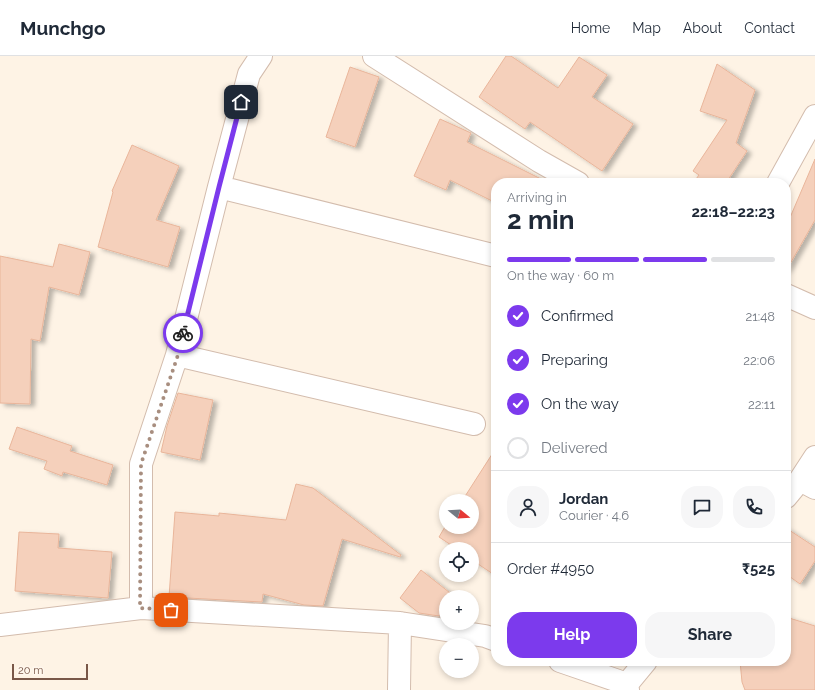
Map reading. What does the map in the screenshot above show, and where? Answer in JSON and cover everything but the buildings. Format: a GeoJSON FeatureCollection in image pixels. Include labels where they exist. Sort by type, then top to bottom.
{"type":"FeatureCollection","features":[{"type":"Feature","properties":{"kind":"street"},"geometry":{"type":"LineString","coordinates":[[140,608],[141,464],[178,355],[219,187],[249,74],[261,56]]}},
{"type":"Feature","properties":{"kind":"street"},"geometry":{"type":"LineString","coordinates":[[374,56],[539,161],[569,178]]}},
{"type":"Feature","properties":{"kind":"street"},"geometry":{"type":"LineString","coordinates":[[781,178],[815,116]]}},
{"type":"Feature","properties":{"kind":"street"},"geometry":{"type":"LineString","coordinates":[[219,187],[491,255]]}},
{"type":"Feature","properties":{"kind":"street"},"geometry":{"type":"LineString","coordinates":[[791,297],[815,308]]}},
{"type":"Feature","properties":{"kind":"street"},"geometry":{"type":"LineString","coordinates":[[178,355],[474,424]]}},
{"type":"Feature","properties":{"kind":"street"},"geometry":{"type":"LineString","coordinates":[[791,494],[808,484],[815,457]]}},
{"type":"Feature","properties":{"kind":"street"},"geometry":{"type":"LineString","coordinates":[[0,625],[140,608],[400,623],[491,632]]}},
{"type":"Feature","properties":{"kind":"street"},"geometry":{"type":"LineString","coordinates":[[399,690],[400,623]]}},
{"type":"Feature","properties":{"kind":"street"},"geometry":{"type":"LineString","coordinates":[[573,666],[627,687],[642,666]]}},
{"type":"Feature","properties":{"kind":"way so far"},"geometry":{"type":"LineString","coordinates":[[171,610],[140,608],[141,464],[178,355],[183,333]]}},
{"type":"Feature","properties":{"kind":"route"},"geometry":{"type":"LineString","coordinates":[[183,333],[241,102]]}}]}
